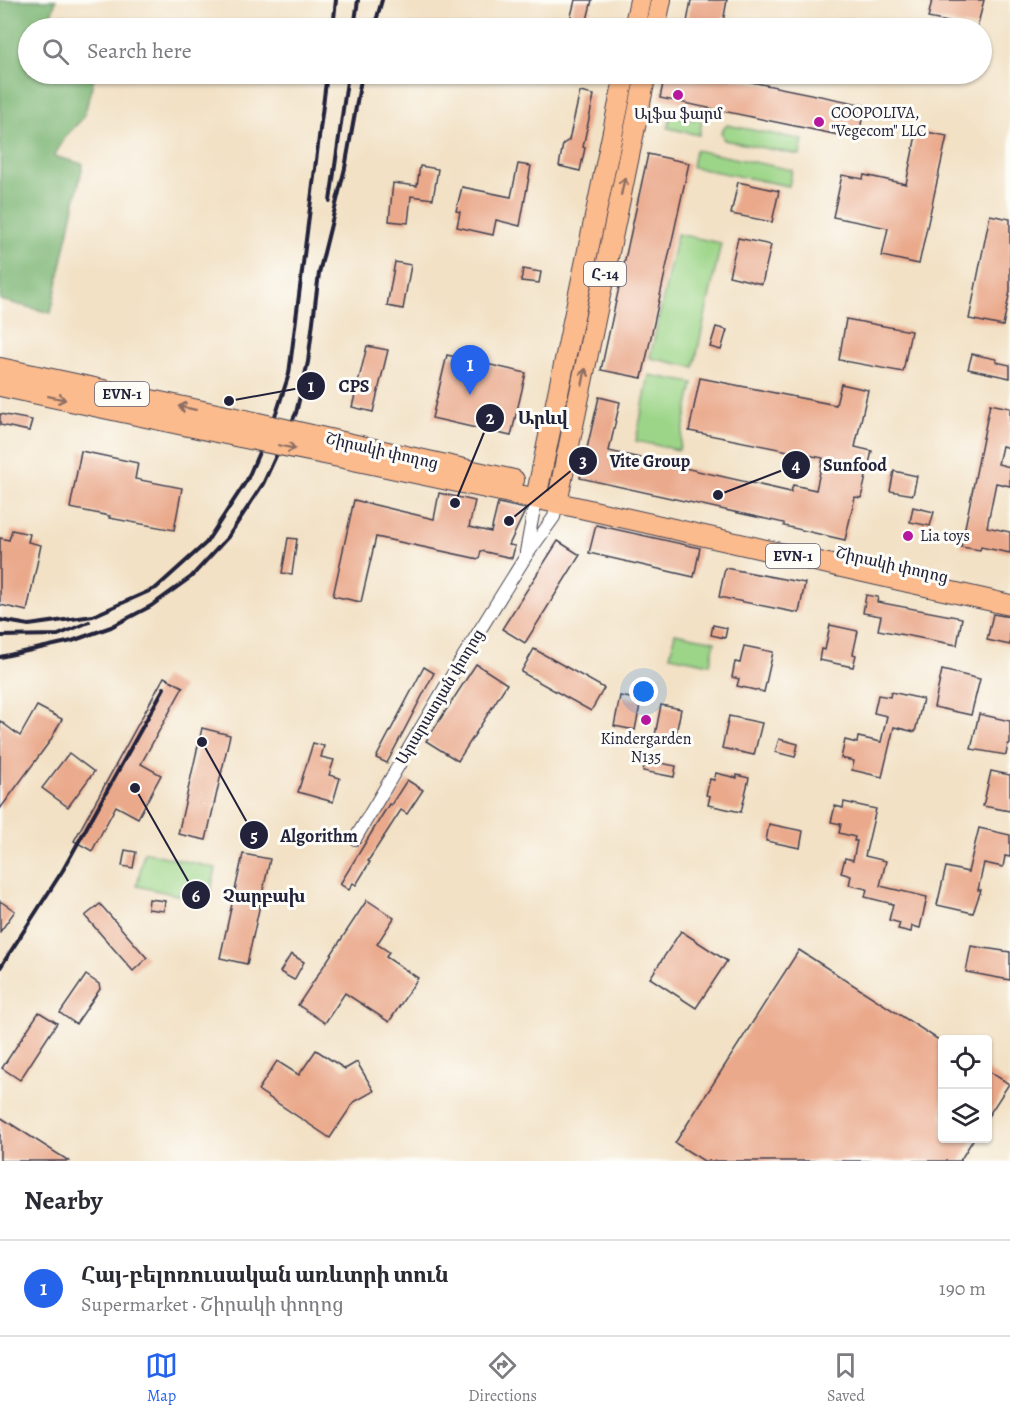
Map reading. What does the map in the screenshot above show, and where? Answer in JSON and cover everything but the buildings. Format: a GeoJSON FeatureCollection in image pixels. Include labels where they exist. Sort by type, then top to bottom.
{"type":"FeatureCollection","features":[{"type":"Feature","properties":{"kind":"main road"},"geometry":{"type":"LineString","coordinates":[[636,18],[640,0]]}},
{"type":"Feature","properties":{"kind":"main road"},"geometry":{"type":"LineString","coordinates":[[657,18],[661,0]]}},
{"type":"Feature","properties":{"kind":"main road","name":"Արարատյան փողոց"},"geometry":{"type":"LineString","coordinates":[[537,492],[623,84]]}},
{"type":"Feature","properties":{"kind":"main road","name":"Արարատյան փողոց"},"geometry":{"type":"LineString","coordinates":[[559,496],[644,84]]}},
{"type":"Feature","properties":{"kind":"main road","name":"Շիրակի փողոց"},"geometry":{"type":"LineString","coordinates":[[0,368],[242,429]]}},
{"type":"Feature","properties":{"kind":"main road","name":"Շիրակի փողոց"},"geometry":{"type":"LineString","coordinates":[[0,386],[242,429],[1010,592]]}},
{"type":"Feature","properties":{"kind":"main road","name":"Շիրակի փողոց"},"geometry":{"type":"LineString","coordinates":[[559,496],[1010,605]]}},
{"type":"Feature","properties":{"kind":"street","name":"Արարատյան փողոց"},"geometry":{"type":"LineString","coordinates":[[526,556],[537,492]]}},
{"type":"Feature","properties":{"kind":"street","name":"Արարատյան փողոց"},"geometry":{"type":"LineString","coordinates":[[355,838],[526,556],[554,517],[559,496]]}},
{"type":"Feature","properties":{"kind":"green space"},"geometry":{"type":"Polygon","coordinates":[[[0,0],[56,0],[50,18],[18,18],[18,84],[92,84],[84,117],[66,136],[54,156],[83,164],[51,313],[0,300],[0,0]]]}},
{"type":"Feature","properties":{"kind":"green space"},"geometry":{"type":"Polygon","coordinates":[[[671,115],[702,121],[699,135],[668,128],[671,115]]]}},
{"type":"Feature","properties":{"kind":"green space"},"geometry":{"type":"Polygon","coordinates":[[[727,125],[803,140],[800,155],[724,140],[721,132],[727,125]]]}},
{"type":"Feature","properties":{"kind":"green space"},"geometry":{"type":"Polygon","coordinates":[[[695,150],[792,170],[789,186],[692,167],[695,150]]]}},
{"type":"Feature","properties":{"kind":"green space"},"geometry":{"type":"Polygon","coordinates":[[[677,234],[721,243],[694,367],[650,358],[677,234]]]}},
{"type":"Feature","properties":{"kind":"green space"},"geometry":{"type":"Polygon","coordinates":[[[649,375],[693,383],[679,450],[636,441],[649,375]]]}},
{"type":"Feature","properties":{"kind":"green space"},"geometry":{"type":"Polygon","coordinates":[[[675,633],[715,641],[710,664],[670,656],[675,633]]]}},
{"type":"Feature","properties":{"kind":"green space"},"geometry":{"type":"Polygon","coordinates":[[[144,852],[216,868],[208,902],[137,886],[144,852]]]}},
{"type":"Feature","properties":{"kind":"railway"},"geometry":{"type":"LineString","coordinates":[[334,18],[336,0]]}},
{"type":"Feature","properties":{"kind":"railway"},"geometry":{"type":"LineString","coordinates":[[355,18],[358,0]]}},
{"type":"Feature","properties":{"kind":"railway"},"geometry":{"type":"LineString","coordinates":[[377,18],[382,0]]}},
{"type":"Feature","properties":{"kind":"railway"},"geometry":{"type":"LineString","coordinates":[[0,620],[29,625],[93,616],[156,588],[206,543],[247,480],[277,411],[289,374],[326,84]]}},
{"type":"Feature","properties":{"kind":"railway"},"geometry":{"type":"LineString","coordinates":[[330,201],[347,84]]}},
{"type":"Feature","properties":{"kind":"railway"},"geometry":{"type":"LineString","coordinates":[[0,657],[72,641],[111,627],[151,606],[191,577],[228,537],[263,484],[296,413],[308,362],[319,273],[345,168],[360,84]]}},
{"type":"Feature","properties":{"kind":"railway"},"geometry":{"type":"LineString","coordinates":[[0,636],[58,635],[89,622]]}},
{"type":"Feature","properties":{"kind":"railway"},"geometry":{"type":"LineString","coordinates":[[0,968],[63,870],[164,688]]}},
{"type":"Feature","properties":{"kind":"place","name":"Ալֆա ֆարմ"},"geometry":{"type":"Point","coordinates":[678,95]}},
{"type":"Feature","properties":{"kind":"place","name":"COOPOLIVA, \"Vegecom\" LLC"},"geometry":{"type":"Point","coordinates":[819,122]}},
{"type":"Feature","properties":{"kind":"place","name":"Հայ-բելոռուսական առևտրի տուն"},"geometry":{"type":"Point","coordinates":[470,395]}},
{"type":"Feature","properties":{"kind":"place","name":"CPS"},"geometry":{"type":"Point","coordinates":[229,401]}},
{"type":"Feature","properties":{"kind":"place","name":"Sunfood"},"geometry":{"type":"Point","coordinates":[718,495]}},
{"type":"Feature","properties":{"kind":"place","name":"Արևվ"},"geometry":{"type":"Point","coordinates":[455,503]}},
{"type":"Feature","properties":{"kind":"place","name":"Vite Group"},"geometry":{"type":"Point","coordinates":[509,521]}},
{"type":"Feature","properties":{"kind":"place","name":"Lia toys"},"geometry":{"type":"Point","coordinates":[908,536]}},
{"type":"Feature","properties":{"kind":"place","name":"Kindergarden N135"},"geometry":{"type":"Point","coordinates":[646,720]}},
{"type":"Feature","properties":{"kind":"place","name":"Algorithm"},"geometry":{"type":"Point","coordinates":[202,742]}},
{"type":"Feature","properties":{"kind":"place","name":"Չարբախ"},"geometry":{"type":"Point","coordinates":[135,788]}}]}
